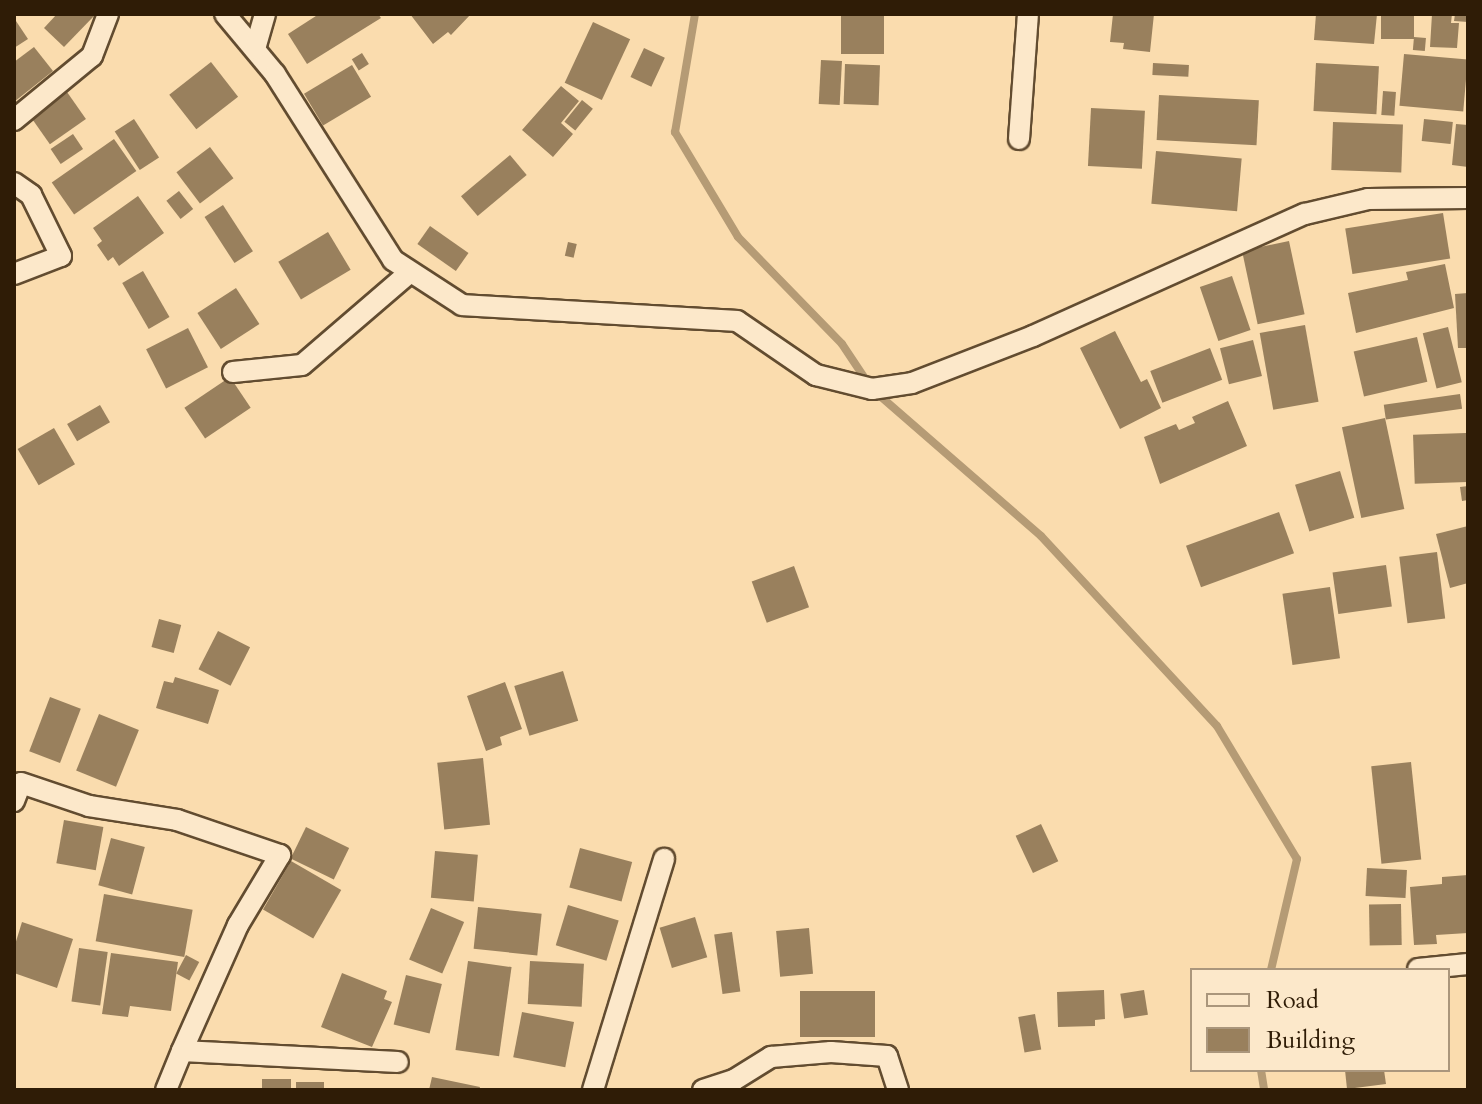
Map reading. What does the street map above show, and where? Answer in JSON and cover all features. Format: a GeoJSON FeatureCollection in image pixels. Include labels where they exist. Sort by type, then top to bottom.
{"type":"FeatureCollection","features":[{"type":"Feature","properties":{"kind":"street"},"geometry":{"type":"LineString","coordinates":[[14,120],[92,56],[108,14]]}},
{"type":"Feature","properties":{"kind":"street"},"geometry":{"type":"LineString","coordinates":[[225,14],[255,49],[393,260],[462,305],[737,321],[816,375],[872,389],[912,383],[1033,336],[1305,214],[1368,199],[1468,198]]}},
{"type":"Feature","properties":{"kind":"street"},"geometry":{"type":"LineString","coordinates":[[1019,139],[1028,14]]}},
{"type":"Feature","properties":{"kind":"street"},"geometry":{"type":"LineString","coordinates":[[255,49],[269,16]]}},
{"type":"Feature","properties":{"kind":"street"},"geometry":{"type":"LineString","coordinates":[[14,183],[31,195],[61,256],[14,274]]}},
{"type":"Feature","properties":{"kind":"street"},"geometry":{"type":"LineString","coordinates":[[233,372],[302,365],[409,273]]}},
{"type":"Feature","properties":{"kind":"street"},"geometry":{"type":"LineString","coordinates":[[14,801],[21,783],[89,806],[177,820],[280,855],[238,925],[166,1090]]}},
{"type":"Feature","properties":{"kind":"street"},"geometry":{"type":"LineString","coordinates":[[593,1090],[632,979],[664,859]]}},
{"type":"Feature","properties":{"kind":"street"},"geometry":{"type":"LineString","coordinates":[[1428,968],[1468,964]]}},
{"type":"Feature","properties":{"kind":"street"},"geometry":{"type":"LineString","coordinates":[[182,1051],[398,1062]]}},
{"type":"Feature","properties":{"kind":"street"},"geometry":{"type":"LineString","coordinates":[[703,1090],[734,1080],[771,1057],[831,1052],[887,1056],[898,1090]]}},
{"type":"Feature","properties":{"kind":"building"},"geometry":{"type":"Polygon","coordinates":[[[57,14],[94,16],[64,47],[44,28],[57,14]]]}},
{"type":"Feature","properties":{"kind":"building"},"geometry":{"type":"Polygon","coordinates":[[[319,14],[378,14],[381,18],[307,64],[288,34],[319,14]]]}},
{"type":"Feature","properties":{"kind":"building"},"geometry":{"type":"Polygon","coordinates":[[[410,14],[471,14],[451,35],[448,32],[433,44],[410,14]]]}},
{"type":"Feature","properties":{"kind":"building"},"geometry":{"type":"Polygon","coordinates":[[[841,14],[884,14],[884,54],[841,54],[841,14]]]}},
{"type":"Feature","properties":{"kind":"building"},"geometry":{"type":"Polygon","coordinates":[[[1113,14],[1154,14],[1150,52],[1123,49],[1124,43],[1110,42],[1113,14]]]}},
{"type":"Feature","properties":{"kind":"building"},"geometry":{"type":"Polygon","coordinates":[[[1316,14],[1377,14],[1374,44],[1314,40],[1316,14]]]}},
{"type":"Feature","properties":{"kind":"building"},"geometry":{"type":"Polygon","coordinates":[[[1381,14],[1414,14],[1414,39],[1381,39],[1381,14]]]}},
{"type":"Feature","properties":{"kind":"building"},"geometry":{"type":"Polygon","coordinates":[[[1432,14],[1452,14],[1451,23],[1459,23],[1457,48],[1430,47],[1432,14]]]}},
{"type":"Feature","properties":{"kind":"building"},"geometry":{"type":"Polygon","coordinates":[[[1455,14],[1468,14],[1468,22],[1454,21],[1455,14]]]}},
{"type":"Feature","properties":{"kind":"building"},"geometry":{"type":"Polygon","coordinates":[[[14,18],[28,39],[14,48],[14,18]]]}},
{"type":"Feature","properties":{"kind":"building"},"geometry":{"type":"Polygon","coordinates":[[[593,22],[630,39],[602,100],[565,83],[593,22]]]}},
{"type":"Feature","properties":{"kind":"building"},"geometry":{"type":"Polygon","coordinates":[[[1414,37],[1426,38],[1425,51],[1413,50],[1414,37]]]}},
{"type":"Feature","properties":{"kind":"building"},"geometry":{"type":"Polygon","coordinates":[[[34,47],[53,71],[14,102],[14,62],[34,47]]]}},
{"type":"Feature","properties":{"kind":"building"},"geometry":{"type":"Polygon","coordinates":[[[644,48],[665,58],[651,87],[630,77],[644,48]]]}},
{"type":"Feature","properties":{"kind":"building"},"geometry":{"type":"Polygon","coordinates":[[[362,53],[369,64],[359,70],[352,59],[362,53]]]}},
{"type":"Feature","properties":{"kind":"building"},"geometry":{"type":"Polygon","coordinates":[[[1404,54],[1468,60],[1463,111],[1399,106],[1404,54]]]}},
{"type":"Feature","properties":{"kind":"building"},"geometry":{"type":"Polygon","coordinates":[[[821,60],[842,61],[840,105],[819,104],[821,60]]]}},
{"type":"Feature","properties":{"kind":"building"},"geometry":{"type":"Polygon","coordinates":[[[211,62],[238,97],[196,129],[169,95],[211,62]]]}},
{"type":"Feature","properties":{"kind":"building"},"geometry":{"type":"Polygon","coordinates":[[[1153,63],[1189,65],[1188,77],[1152,75],[1153,63]]]}},
{"type":"Feature","properties":{"kind":"building"},"geometry":{"type":"Polygon","coordinates":[[[1316,63],[1379,66],[1376,114],[1313,111],[1316,63]]]}},
{"type":"Feature","properties":{"kind":"building"},"geometry":{"type":"Polygon","coordinates":[[[845,64],[880,65],[879,105],[844,104],[845,64]]]}},
{"type":"Feature","properties":{"kind":"building"},"geometry":{"type":"Polygon","coordinates":[[[352,65],[371,97],[323,126],[304,94],[352,65]]]}},
{"type":"Feature","properties":{"kind":"building"},"geometry":{"type":"Polygon","coordinates":[[[561,86],[579,101],[561,123],[573,134],[553,157],[522,130],[561,86]]]}},
{"type":"Feature","properties":{"kind":"building"},"geometry":{"type":"Polygon","coordinates":[[[1383,91],[1396,92],[1394,116],[1381,115],[1383,91]]]}},
{"type":"Feature","properties":{"kind":"building"},"geometry":{"type":"Polygon","coordinates":[[[67,92],[86,119],[50,144],[31,117],[67,92]]]}},
{"type":"Feature","properties":{"kind":"building"},"geometry":{"type":"Polygon","coordinates":[[[1159,95],[1259,100],[1257,145],[1157,140],[1159,95]]]}},
{"type":"Feature","properties":{"kind":"building"},"geometry":{"type":"Polygon","coordinates":[[[582,100],[593,109],[575,131],[564,122],[582,100]]]}},
{"type":"Feature","properties":{"kind":"building"},"geometry":{"type":"Polygon","coordinates":[[[1091,108],[1145,111],[1142,169],[1088,166],[1091,108]]]}},
{"type":"Feature","properties":{"kind":"building"},"geometry":{"type":"Polygon","coordinates":[[[134,119],[159,158],[140,170],[115,132],[134,119]]]}},
{"type":"Feature","properties":{"kind":"building"},"geometry":{"type":"Polygon","coordinates":[[[1424,119],[1453,122],[1451,144],[1422,141],[1424,119]]]}},
{"type":"Feature","properties":{"kind":"building"},"geometry":{"type":"Polygon","coordinates":[[[1333,122],[1403,124],[1401,172],[1331,170],[1333,122]]]}},
{"type":"Feature","properties":{"kind":"building"},"geometry":{"type":"Polygon","coordinates":[[[1456,124],[1468,125],[1468,167],[1452,165],[1456,124]]]}},
{"type":"Feature","properties":{"kind":"building"},"geometry":{"type":"Polygon","coordinates":[[[73,134],[83,149],[61,164],[51,149],[73,134]]]}},
{"type":"Feature","properties":{"kind":"building"},"geometry":{"type":"Polygon","coordinates":[[[114,139],[136,171],[74,215],[52,183],[114,139]]]}},
{"type":"Feature","properties":{"kind":"building"},"geometry":{"type":"Polygon","coordinates":[[[210,147],[233,178],[200,203],[176,172],[210,147]]]}},
{"type":"Feature","properties":{"kind":"building"},"geometry":{"type":"Polygon","coordinates":[[[1156,151],[1242,158],[1237,211],[1151,204],[1156,151]]]}},
{"type":"Feature","properties":{"kind":"building"},"geometry":{"type":"Polygon","coordinates":[[[510,155],[527,175],[478,216],[461,196],[510,155]]]}},
{"type":"Feature","properties":{"kind":"building"},"geometry":{"type":"Polygon","coordinates":[[[179,191],[193,209],[181,219],[166,201],[179,191]]]}},
{"type":"Feature","properties":{"kind":"building"},"geometry":{"type":"Polygon","coordinates":[[[138,196],[164,233],[119,266],[113,257],[108,261],[97,245],[102,241],[93,228],[138,196]]]}},
{"type":"Feature","properties":{"kind":"building"},"geometry":{"type":"Polygon","coordinates":[[[223,205],[253,251],[235,263],[205,217],[223,205]]]}},
{"type":"Feature","properties":{"kind":"building"},"geometry":{"type":"Polygon","coordinates":[[[1443,213],[1450,258],[1352,274],[1345,228],[1443,213]]]}},
{"type":"Feature","properties":{"kind":"building"},"geometry":{"type":"Polygon","coordinates":[[[430,226],[469,253],[456,271],[417,244],[430,226]]]}},
{"type":"Feature","properties":{"kind":"building"},"geometry":{"type":"Polygon","coordinates":[[[328,232],[351,270],[301,300],[278,262],[328,232]]]}},
{"type":"Feature","properties":{"kind":"building"},"geometry":{"type":"Polygon","coordinates":[[[1289,241],[1305,314],[1258,324],[1242,251],[1289,241]]]}},
{"type":"Feature","properties":{"kind":"building"},"geometry":{"type":"Polygon","coordinates":[[[568,242],[577,244],[574,258],[565,256],[568,242]]]}},
{"type":"Feature","properties":{"kind":"building"},"geometry":{"type":"Polygon","coordinates":[[[1445,264],[1454,308],[1356,333],[1348,293],[1408,280],[1406,272],[1445,264]]]}},
{"type":"Feature","properties":{"kind":"building"},"geometry":{"type":"Polygon","coordinates":[[[143,271],[170,317],[149,329],[122,283],[143,271]]]}},
{"type":"Feature","properties":{"kind":"building"},"geometry":{"type":"Polygon","coordinates":[[[1232,276],[1251,330],[1218,341],[1200,287],[1232,276]]]}},
{"type":"Feature","properties":{"kind":"building"},"geometry":{"type":"Polygon","coordinates":[[[236,288],[259,324],[221,349],[197,313],[236,288]]]}},
{"type":"Feature","properties":{"kind":"building"},"geometry":{"type":"Polygon","coordinates":[[[1468,293],[1468,348],[1458,348],[1455,294],[1468,293]]]}},
{"type":"Feature","properties":{"kind":"building"},"geometry":{"type":"Polygon","coordinates":[[[1305,325],[1319,402],[1273,410],[1260,333],[1305,325]]]}},
{"type":"Feature","properties":{"kind":"building"},"geometry":{"type":"Polygon","coordinates":[[[1448,327],[1462,382],[1437,389],[1423,333],[1448,327]]]}},
{"type":"Feature","properties":{"kind":"building"},"geometry":{"type":"Polygon","coordinates":[[[188,328],[208,367],[166,389],[146,349],[188,328]]]}},
{"type":"Feature","properties":{"kind":"building"},"geometry":{"type":"Polygon","coordinates":[[[1115,331],[1141,382],[1147,379],[1161,408],[1120,429],[1080,348],[1115,331]]]}},
{"type":"Feature","properties":{"kind":"building"},"geometry":{"type":"Polygon","coordinates":[[[1417,337],[1427,382],[1364,396],[1354,352],[1417,337]]]}},
{"type":"Feature","properties":{"kind":"building"},"geometry":{"type":"Polygon","coordinates":[[[1253,340],[1262,376],[1229,384],[1220,348],[1253,340]]]}},
{"type":"Feature","properties":{"kind":"building"},"geometry":{"type":"Polygon","coordinates":[[[1210,348],[1222,380],[1162,403],[1150,371],[1210,348]]]}},
{"type":"Feature","properties":{"kind":"building"},"geometry":{"type":"Polygon","coordinates":[[[230,377],[251,408],[205,438],[184,408],[230,377]]]}},
{"type":"Feature","properties":{"kind":"building"},"geometry":{"type":"Polygon","coordinates":[[[1460,394],[1462,409],[1386,420],[1384,405],[1460,394]]]}},
{"type":"Feature","properties":{"kind":"building"},"geometry":{"type":"Polygon","coordinates":[[[1228,401],[1247,446],[1160,484],[1144,437],[1176,424],[1179,430],[1195,423],[1192,417],[1228,401]]]}},
{"type":"Feature","properties":{"kind":"building"},"geometry":{"type":"Polygon","coordinates":[[[100,405],[110,422],[77,441],[67,424],[100,405]]]}},
{"type":"Feature","properties":{"kind":"building"},"geometry":{"type":"Polygon","coordinates":[[[1385,418],[1404,509],[1361,518],[1342,427],[1385,418]]]}},
{"type":"Feature","properties":{"kind":"building"},"geometry":{"type":"Polygon","coordinates":[[[54,428],[75,464],[39,485],[18,449],[54,428]]]}},
{"type":"Feature","properties":{"kind":"building"},"geometry":{"type":"Polygon","coordinates":[[[1466,433],[1468,482],[1415,484],[1413,435],[1466,433]]]}},
{"type":"Feature","properties":{"kind":"building"},"geometry":{"type":"Polygon","coordinates":[[[1340,471],[1354,518],[1309,532],[1295,485],[1340,471]]]}},
{"type":"Feature","properties":{"kind":"building"},"geometry":{"type":"Polygon","coordinates":[[[1468,486],[1468,500],[1462,501],[1460,487],[1468,486]]]}},
{"type":"Feature","properties":{"kind":"building"},"geometry":{"type":"Polygon","coordinates":[[[1279,512],[1294,553],[1201,587],[1186,546],[1279,512]]]}},
{"type":"Feature","properties":{"kind":"building"},"geometry":{"type":"Polygon","coordinates":[[[1468,526],[1468,583],[1450,588],[1436,534],[1468,526]]]}},
{"type":"Feature","properties":{"kind":"building"},"geometry":{"type":"Polygon","coordinates":[[[1437,552],[1445,619],[1407,623],[1399,557],[1437,552]]]}},
{"type":"Feature","properties":{"kind":"building"},"geometry":{"type":"Polygon","coordinates":[[[1386,565],[1392,607],[1338,614],[1333,573],[1386,565]]]}},
{"type":"Feature","properties":{"kind":"building"},"geometry":{"type":"Polygon","coordinates":[[[794,566],[809,607],[767,623],[752,581],[794,566]]]}},
{"type":"Feature","properties":{"kind":"building"},"geometry":{"type":"Polygon","coordinates":[[[1330,587],[1340,658],[1292,665],[1282,594],[1330,587]]]}},
{"type":"Feature","properties":{"kind":"building"},"geometry":{"type":"Polygon","coordinates":[[[159,619],[181,625],[174,653],[151,647],[159,619]]]}},
{"type":"Feature","properties":{"kind":"building"},"geometry":{"type":"Polygon","coordinates":[[[218,631],[250,647],[231,686],[198,669],[218,631]]]}},
{"type":"Feature","properties":{"kind":"building"},"geometry":{"type":"Polygon","coordinates":[[[563,671],[578,721],[529,736],[514,686],[563,671]]]}},
{"type":"Feature","properties":{"kind":"building"},"geometry":{"type":"Polygon","coordinates":[[[175,677],[219,690],[208,724],[156,708],[164,681],[173,683],[175,677]]]}},
{"type":"Feature","properties":{"kind":"building"},"geometry":{"type":"Polygon","coordinates":[[[505,682],[522,729],[500,737],[502,745],[486,751],[467,696],[505,682]]]}},
{"type":"Feature","properties":{"kind":"building"},"geometry":{"type":"Polygon","coordinates":[[[50,697],[81,709],[60,763],[29,751],[50,697]]]}},
{"type":"Feature","properties":{"kind":"building"},"geometry":{"type":"Polygon","coordinates":[[[99,714],[139,730],[116,787],[76,771],[99,714]]]}},
{"type":"Feature","properties":{"kind":"building"},"geometry":{"type":"Polygon","coordinates":[[[483,758],[490,825],[444,829],[437,763],[483,758]]]}},
{"type":"Feature","properties":{"kind":"building"},"geometry":{"type":"Polygon","coordinates":[[[1411,762],[1421,859],[1381,864],[1371,766],[1411,762]]]}},
{"type":"Feature","properties":{"kind":"building"},"geometry":{"type":"Polygon","coordinates":[[[64,820],[103,827],[96,870],[56,863],[64,820]]]}},
{"type":"Feature","properties":{"kind":"building"},"geometry":{"type":"Polygon","coordinates":[[[1041,824],[1058,861],[1033,873],[1016,836],[1041,824]]]}},
{"type":"Feature","properties":{"kind":"building"},"geometry":{"type":"Polygon","coordinates":[[[306,827],[349,848],[334,879],[291,858],[306,827]]]}},
{"type":"Feature","properties":{"kind":"building"},"geometry":{"type":"Polygon","coordinates":[[[111,838],[145,847],[132,894],[98,885],[111,838]]]}},
{"type":"Feature","properties":{"kind":"building"},"geometry":{"type":"Polygon","coordinates":[[[580,848],[632,862],[622,902],[569,888],[580,848]]]}},
{"type":"Feature","properties":{"kind":"building"},"geometry":{"type":"Polygon","coordinates":[[[435,851],[478,855],[474,902],[431,898],[435,851]]]}},
{"type":"Feature","properties":{"kind":"building"},"geometry":{"type":"Polygon","coordinates":[[[291,861],[341,890],[313,938],[263,909],[291,861]]]}},
{"type":"Feature","properties":{"kind":"building"},"geometry":{"type":"Polygon","coordinates":[[[1367,868],[1407,870],[1405,898],[1366,896],[1367,868]]]}},
{"type":"Feature","properties":{"kind":"building"},"geometry":{"type":"Polygon","coordinates":[[[1468,875],[1468,933],[1436,935],[1437,944],[1414,945],[1410,887],[1442,884],[1442,877],[1468,875]]]}},
{"type":"Feature","properties":{"kind":"building"},"geometry":{"type":"Polygon","coordinates":[[[104,894],[193,910],[184,957],[96,941],[104,894]]]}},
{"type":"Feature","properties":{"kind":"building"},"geometry":{"type":"Polygon","coordinates":[[[1401,904],[1402,945],[1370,946],[1369,905],[1401,904]]]}},
{"type":"Feature","properties":{"kind":"building"},"geometry":{"type":"Polygon","coordinates":[[[568,905],[619,920],[606,961],[556,945],[568,905]]]}},
{"type":"Feature","properties":{"kind":"building"},"geometry":{"type":"Polygon","coordinates":[[[478,907],[542,914],[537,955],[474,949],[478,907]]]}},
{"type":"Feature","properties":{"kind":"building"},"geometry":{"type":"Polygon","coordinates":[[[431,908],[464,922],[442,974],[409,960],[431,908]]]}},
{"type":"Feature","properties":{"kind":"building"},"geometry":{"type":"Polygon","coordinates":[[[695,917],[707,957],[672,968],[660,928],[695,917]]]}},
{"type":"Feature","properties":{"kind":"building"},"geometry":{"type":"Polygon","coordinates":[[[22,922],[73,939],[57,988],[14,973],[14,948],[22,922]]]}},
{"type":"Feature","properties":{"kind":"building"},"geometry":{"type":"Polygon","coordinates":[[[809,928],[813,974],[780,977],[776,931],[809,928]]]}},
{"type":"Feature","properties":{"kind":"building"},"geometry":{"type":"Polygon","coordinates":[[[732,932],[740,991],[723,994],[714,935],[732,932]]]}},
{"type":"Feature","properties":{"kind":"building"},"geometry":{"type":"Polygon","coordinates":[[[79,948],[108,952],[100,1006],[71,1001],[79,948]]]}},
{"type":"Feature","properties":{"kind":"building"},"geometry":{"type":"Polygon","coordinates":[[[111,953],[178,962],[171,1011],[130,1006],[128,1017],[102,1014],[111,953]]]}},
{"type":"Feature","properties":{"kind":"building"},"geometry":{"type":"Polygon","coordinates":[[[186,955],[199,962],[189,981],[176,974],[186,955]]]}},
{"type":"Feature","properties":{"kind":"building"},"geometry":{"type":"Polygon","coordinates":[[[468,961],[512,967],[499,1056],[455,1050],[468,961]]]}},
{"type":"Feature","properties":{"kind":"building"},"geometry":{"type":"Polygon","coordinates":[[[530,961],[584,964],[582,1007],[528,1004],[530,961]]]}},
{"type":"Feature","properties":{"kind":"building"},"geometry":{"type":"Polygon","coordinates":[[[342,973],[387,991],[384,999],[392,1002],[372,1047],[321,1027],[342,973]]]}},
{"type":"Feature","properties":{"kind":"building"},"geometry":{"type":"Polygon","coordinates":[[[406,975],[442,984],[430,1033],[394,1024],[406,975]]]}},
{"type":"Feature","properties":{"kind":"building"},"geometry":{"type":"Polygon","coordinates":[[[1104,990],[1105,1019],[1095,1020],[1095,1026],[1058,1027],[1057,992],[1104,990]]]}},
{"type":"Feature","properties":{"kind":"building"},"geometry":{"type":"Polygon","coordinates":[[[1144,990],[1148,1015],[1124,1018],[1120,994],[1144,990]]]}},
{"type":"Feature","properties":{"kind":"building"},"geometry":{"type":"Polygon","coordinates":[[[800,991],[875,991],[875,1037],[800,1037],[800,991]]]}},
{"type":"Feature","properties":{"kind":"building"},"geometry":{"type":"Polygon","coordinates":[[[522,1012],[574,1022],[565,1067],[513,1057],[522,1012]]]}},
{"type":"Feature","properties":{"kind":"building"},"geometry":{"type":"Polygon","coordinates":[[[1035,1014],[1041,1049],[1025,1052],[1018,1017],[1035,1014]]]}},
{"type":"Feature","properties":{"kind":"building"},"geometry":{"type":"Polygon","coordinates":[[[1345,1072],[1384,1072],[1386,1084],[1347,1089],[1345,1072]]]}},
{"type":"Feature","properties":{"kind":"building"},"geometry":{"type":"Polygon","coordinates":[[[432,1077],[480,1087],[479,1090],[429,1090],[432,1077]]]}},
{"type":"Feature","properties":{"kind":"building"},"geometry":{"type":"Polygon","coordinates":[[[262,1079],[291,1079],[291,1090],[262,1090],[262,1079]]]}},
{"type":"Feature","properties":{"kind":"building"},"geometry":{"type":"Polygon","coordinates":[[[296,1082],[324,1082],[324,1090],[296,1090],[296,1082]]]}},
{"type":"Feature","properties":{"kind":"waterway"},"geometry":{"type":"LineString","coordinates":[[695,14],[675,132],[738,237],[842,344],[872,389],[1041,536],[1217,726],[1297,859],[1271,968]]}},
{"type":"Feature","properties":{"kind":"waterway"},"geometry":{"type":"LineString","coordinates":[[1261,1072],[1264,1090]]}}]}
